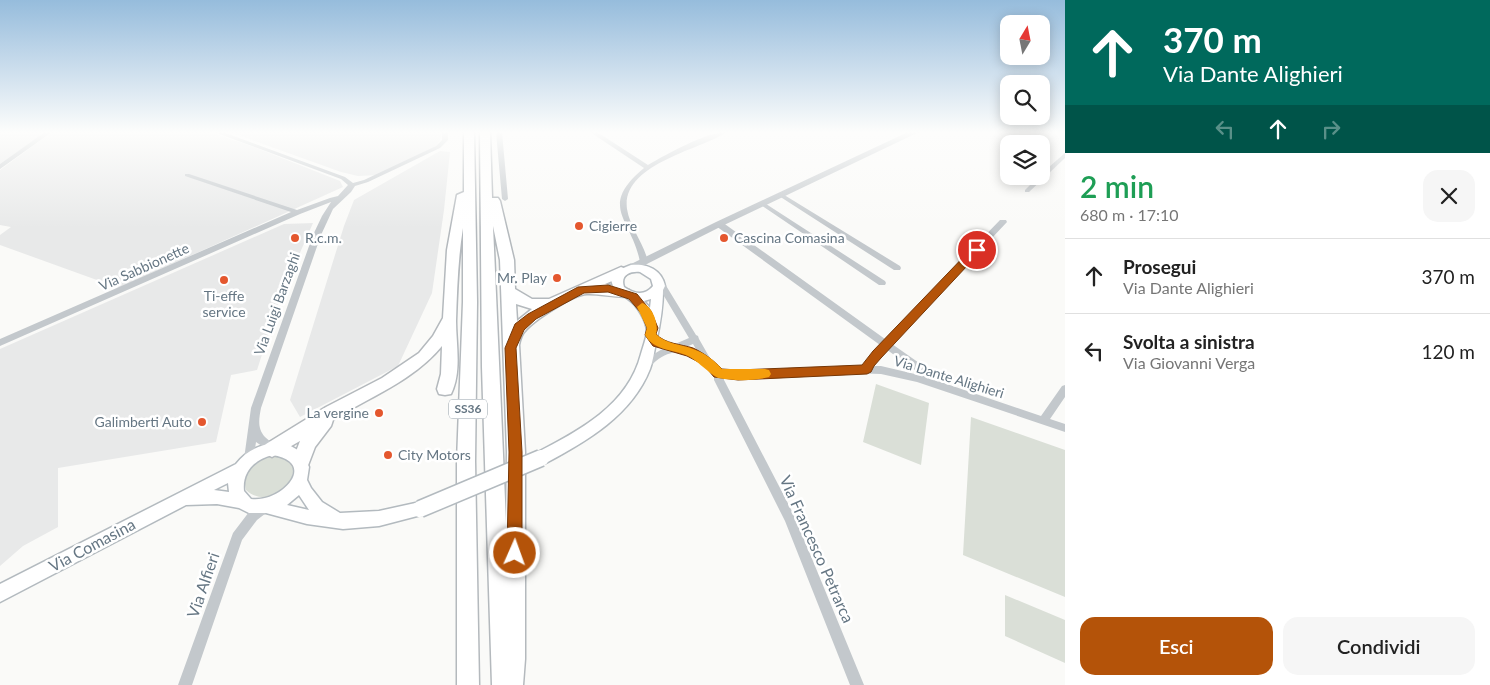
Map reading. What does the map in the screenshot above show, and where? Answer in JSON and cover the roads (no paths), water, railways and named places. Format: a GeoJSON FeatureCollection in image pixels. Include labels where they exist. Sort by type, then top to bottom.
{"type":"FeatureCollection","features":[{"type":"Feature","properties":{"kind":"highway","name":"SS36"},"geometry":{"type":"LineString","coordinates":[[468,685],[466,461],[470,302],[469,164]]}},
{"type":"Feature","properties":{"kind":"highway","name":"SS36"},"geometry":{"type":"LineString","coordinates":[[486,164],[490,367],[503,685]]}},
{"type":"Feature","properties":{"kind":"highway"},"geometry":{"type":"LineString","coordinates":[[490,164],[497,216],[506,250],[516,452],[514,660],[512,685]]}},
{"type":"Feature","properties":{"kind":"highway"},"geometry":{"type":"LineString","coordinates":[[445,389],[449,374],[453,250],[469,170]]}},
{"type":"Feature","properties":{"kind":"highway"},"geometry":{"type":"LineString","coordinates":[[510,348],[519,327],[532,316],[582,289],[625,270]]}},
{"type":"Feature","properties":{"kind":"highway"},"geometry":{"type":"LineString","coordinates":[[582,289],[596,288],[628,295]]}},
{"type":"Feature","properties":{"kind":"highway"},"geometry":{"type":"LineString","coordinates":[[507,289],[519,301],[526,304],[554,304]]}},
{"type":"Feature","properties":{"kind":"highway"},"geometry":{"type":"LineString","coordinates":[[272,449],[332,412],[388,382],[424,357],[438,340],[450,318]]}},
{"type":"Feature","properties":{"kind":"highway"},"geometry":{"type":"LineString","coordinates":[[301,462],[307,444],[332,412]]}},
{"type":"Feature","properties":{"kind":"main road"},"geometry":{"type":"LineString","coordinates":[[651,332],[646,311],[617,285],[616,280],[625,270],[642,269],[657,282]]}},
{"type":"Feature","properties":{"kind":"main road"},"geometry":{"type":"LineString","coordinates":[[628,295],[647,297],[657,282]]}},
{"type":"Feature","properties":{"kind":"main road"},"geometry":{"type":"LineString","coordinates":[[266,506],[310,518],[356,522],[397,515],[420,509],[541,458],[581,437],[603,420],[627,397],[637,383],[644,368],[651,332],[656,318],[657,282]]}},
{"type":"Feature","properties":{"kind":"main road"},"geometry":{"type":"LineString","coordinates":[[272,449],[290,451],[301,462],[300,481],[287,497],[266,506],[257,507],[242,502],[237,496],[234,487],[236,478],[244,464],[256,454],[272,449]]}},
{"type":"Feature","properties":{"kind":"main road","name":"Via Comasina"},"geometry":{"type":"LineString","coordinates":[[0,593],[170,504],[184,499],[244,464]]}},
{"type":"Feature","properties":{"kind":"main road"},"geometry":{"type":"LineString","coordinates":[[300,481],[308,500],[317,509],[332,516],[356,522]]}},
{"type":"Feature","properties":{"kind":"main road","name":"Via Comasina"},"geometry":{"type":"LineString","coordinates":[[184,499],[217,497],[242,502]]}},
{"type":"Feature","properties":{"kind":"street"},"geometry":{"type":"LineString","coordinates":[[305,164],[343,178],[352,185],[366,181],[402,164]]}},
{"type":"Feature","properties":{"kind":"street"},"geometry":{"type":"LineString","coordinates":[[502,164],[505,199]]}},
{"type":"Feature","properties":{"kind":"street"},"geometry":{"type":"LineString","coordinates":[[642,164],[647,167]]}},
{"type":"Feature","properties":{"kind":"street"},"geometry":{"type":"LineString","coordinates":[[644,262],[641,247],[625,216],[622,204],[626,190],[634,178],[654,164]]}},
{"type":"Feature","properties":{"kind":"street"},"geometry":{"type":"LineString","coordinates":[[625,270],[848,164]]}},
{"type":"Feature","properties":{"kind":"street"},"geometry":{"type":"LineString","coordinates":[[1028,190],[1056,164]]}},
{"type":"Feature","properties":{"kind":"street"},"geometry":{"type":"LineString","coordinates":[[187,175],[297,212]]}},
{"type":"Feature","properties":{"kind":"street","name":"Via Sabbionette"},"geometry":{"type":"LineString","coordinates":[[0,343],[297,212],[339,198],[350,190],[352,185]]}},
{"type":"Feature","properties":{"kind":"street"},"geometry":{"type":"LineString","coordinates":[[782,195],[897,268]]}},
{"type":"Feature","properties":{"kind":"street","name":"Via Luigi Barzaghi"},"geometry":{"type":"LineString","coordinates":[[244,464],[256,408],[279,338],[317,235],[326,215],[339,198]]}},
{"type":"Feature","properties":{"kind":"street"},"geometry":{"type":"LineString","coordinates":[[763,204],[882,283]]}},
{"type":"Feature","properties":{"kind":"street"},"geometry":{"type":"LineString","coordinates":[[306,209],[319,211],[326,215]]}},
{"type":"Feature","properties":{"kind":"street"},"geometry":{"type":"LineString","coordinates":[[867,369],[868,364],[885,345],[1003,222]]}},
{"type":"Feature","properties":{"kind":"street"},"geometry":{"type":"LineString","coordinates":[[719,224],[919,368],[929,382]]}},
{"type":"Feature","properties":{"kind":"street"},"geometry":{"type":"LineString","coordinates":[[661,253],[654,261],[657,282],[695,338],[708,362]]}},
{"type":"Feature","properties":{"kind":"street"},"geometry":{"type":"LineString","coordinates":[[651,332],[657,342],[691,352],[708,362],[719,373]]}},
{"type":"Feature","properties":{"kind":"street"},"geometry":{"type":"LineString","coordinates":[[644,368],[659,354],[688,343],[695,338]]}},
{"type":"Feature","properties":{"kind":"street","name":"Via Dante Alighieri"},"geometry":{"type":"LineString","coordinates":[[719,373],[738,375],[867,369],[901,374],[1065,428]]}},
{"type":"Feature","properties":{"kind":"street","name":"Via Francesco Petrarca"},"geometry":{"type":"LineString","coordinates":[[719,373],[719,380],[790,519],[857,685]]}},
{"type":"Feature","properties":{"kind":"street"},"geometry":{"type":"LineString","coordinates":[[1044,421],[1065,389]]}},
{"type":"Feature","properties":{"kind":"street"},"geometry":{"type":"LineString","coordinates":[[253,424],[260,439],[272,449]]}},
{"type":"Feature","properties":{"kind":"street","name":"Via Alfieri"},"geometry":{"type":"LineString","coordinates":[[185,685],[237,537],[253,516],[266,506]]}},
{"type":"Feature","properties":{"kind":"place","name":"Cigierre"},"geometry":{"type":"Point","coordinates":[579,226]}},
{"type":"Feature","properties":{"kind":"place","name":"R.c.m."},"geometry":{"type":"Point","coordinates":[295,238]}},
{"type":"Feature","properties":{"kind":"place","name":"Cascina Comasina"},"geometry":{"type":"Point","coordinates":[724,238]}},
{"type":"Feature","properties":{"kind":"place","name":"Mr. Play"},"geometry":{"type":"Point","coordinates":[557,278]}},
{"type":"Feature","properties":{"kind":"place","name":"Ti-effe service"},"geometry":{"type":"Point","coordinates":[224,280]}},
{"type":"Feature","properties":{"kind":"place","name":"La vergine"},"geometry":{"type":"Point","coordinates":[379,413]}},
{"type":"Feature","properties":{"kind":"place","name":"Galimberti Auto"},"geometry":{"type":"Point","coordinates":[202,422]}},
{"type":"Feature","properties":{"kind":"place","name":"City Motors"},"geometry":{"type":"Point","coordinates":[388,455]}}]}
